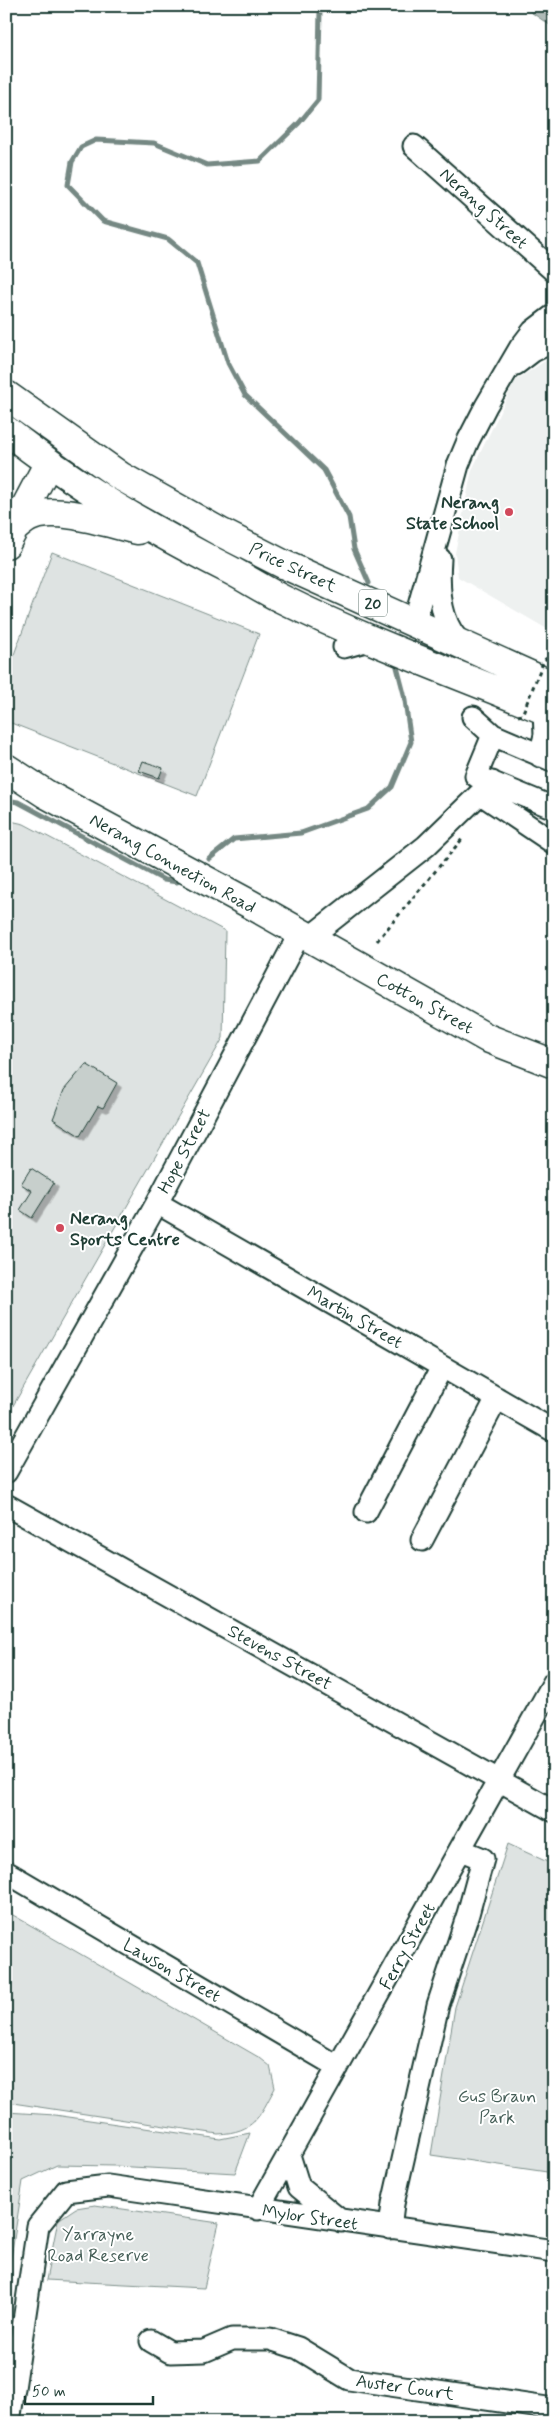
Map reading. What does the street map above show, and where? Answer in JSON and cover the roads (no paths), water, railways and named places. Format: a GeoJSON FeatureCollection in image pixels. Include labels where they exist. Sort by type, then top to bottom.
{"type":"FeatureCollection","features":[{"type":"Feature","properties":{"kind":"main road"},"geometry":{"type":"LineString","coordinates":[[12,535],[48,464],[43,439],[15,402]]}},
{"type":"Feature","properties":{"kind":"main road","name":"Price Street"},"geometry":{"type":"LineString","coordinates":[[15,402],[94,459],[145,492],[283,564],[462,644],[542,706]]}},
{"type":"Feature","properties":{"kind":"main road","name":"20"},"geometry":{"type":"LineString","coordinates":[[7,438],[161,535]]}},
{"type":"Feature","properties":{"kind":"main road"},"geometry":{"type":"LineString","coordinates":[[12,535],[29,517],[43,514],[61,514],[161,535]]}},
{"type":"Feature","properties":{"kind":"main road","name":"Price Street"},"geometry":{"type":"LineString","coordinates":[[161,535],[282,599],[331,634],[373,639],[494,690],[542,706]]}},
{"type":"Feature","properties":{"kind":"main road"},"geometry":{"type":"LineString","coordinates":[[417,623],[421,640],[428,647],[494,690]]}},
{"type":"Feature","properties":{"kind":"main road","name":"Nerang Connection Road"},"geometry":{"type":"LineString","coordinates":[[6,768],[46,794],[305,936]]}},
{"type":"Feature","properties":{"kind":"main road","name":"Nerang Connection Road"},"geometry":{"type":"LineString","coordinates":[[6,786],[46,794]]}},
{"type":"Feature","properties":{"kind":"main road","name":"Cotton Street"},"geometry":{"type":"LineString","coordinates":[[305,936],[487,1038],[554,1064]]}},
{"type":"Feature","properties":{"kind":"street","name":"Nerang Street"},"geometry":{"type":"LineString","coordinates":[[414,146],[554,271]]}},
{"type":"Feature","properties":{"kind":"street"},"geometry":{"type":"LineString","coordinates":[[417,623],[418,609],[442,529],[458,465],[477,421],[520,348],[533,331],[554,315]]}},
{"type":"Feature","properties":{"kind":"street"},"geometry":{"type":"LineString","coordinates":[[494,391],[516,364],[533,351],[554,341]]}},
{"type":"Feature","properties":{"kind":"street"},"geometry":{"type":"LineString","coordinates":[[442,529],[439,568],[444,615],[451,632],[462,644]]}},
{"type":"Feature","properties":{"kind":"street"},"geometry":{"type":"LineString","coordinates":[[331,634],[373,639]]}},
{"type":"Feature","properties":{"kind":"street"},"geometry":{"type":"LineString","coordinates":[[473,717],[493,735],[547,758],[542,706]]}},
{"type":"Feature","properties":{"kind":"street"},"geometry":{"type":"LineString","coordinates":[[493,735],[476,776],[486,788],[554,843]]}},
{"type":"Feature","properties":{"kind":"street"},"geometry":{"type":"LineString","coordinates":[[486,788],[554,808]]}},
{"type":"Feature","properties":{"kind":"street"},"geometry":{"type":"LineString","coordinates":[[305,936],[426,846],[486,788]]}},
{"type":"Feature","properties":{"kind":"street","name":"Hope Street"},"geometry":{"type":"LineString","coordinates":[[6,1472],[12,1448],[157,1203],[305,936]]}},
{"type":"Feature","properties":{"kind":"street","name":"Martin Street"},"geometry":{"type":"LineString","coordinates":[[157,1203],[554,1431]]}},
{"type":"Feature","properties":{"kind":"street"},"geometry":{"type":"LineString","coordinates":[[366,1512],[442,1367]]}},
{"type":"Feature","properties":{"kind":"street"},"geometry":{"type":"LineString","coordinates":[[422,1540],[497,1398]]}},
{"type":"Feature","properties":{"kind":"street","name":"Stevens Street"},"geometry":{"type":"LineString","coordinates":[[6,1505],[554,1811]]}},
{"type":"Feature","properties":{"kind":"street","name":"Ferry Street"},"geometry":{"type":"LineString","coordinates":[[258,2209],[554,1682]]}},
{"type":"Feature","properties":{"kind":"street"},"geometry":{"type":"LineString","coordinates":[[390,2228],[393,2204],[438,2005],[468,1914],[483,1859],[461,1850]]}},
{"type":"Feature","properties":{"kind":"street","name":"Lawson Street"},"geometry":{"type":"LineString","coordinates":[[6,1872],[338,2067]]}},
{"type":"Feature","properties":{"kind":"street"},"geometry":{"type":"LineString","coordinates":[[289,2155],[299,2187],[342,2221]]}},
{"type":"Feature","properties":{"kind":"street","name":"Mylor Street"},"geometry":{"type":"LineString","coordinates":[[10,2422],[38,2226],[66,2191],[108,2186],[554,2251]]}},
{"type":"Feature","properties":{"kind":"street","name":"Auster Court"},"geometry":{"type":"LineString","coordinates":[[151,2341],[170,2352],[204,2351],[232,2339],[270,2339],[298,2348],[349,2380],[554,2409]]}},
{"type":"Feature","properties":{"kind":"waterway"},"geometry":{"type":"LineString","coordinates":[[323,6],[320,11],[318,100],[299,123],[260,161],[207,165],[154,143],[96,140],[81,147],[72,162],[68,185],[103,221],[168,239],[197,263],[228,363],[245,395],[324,470],[349,517],[354,549],[369,583]]}},
{"type":"Feature","properties":{"kind":"waterway"},"geometry":{"type":"LineString","coordinates":[[209,859],[234,839],[301,833],[368,809],[392,787],[411,742],[404,694],[397,667]]}},
{"type":"Feature","properties":{"kind":"waterway"},"geometry":{"type":"LineString","coordinates":[[6,800],[18,802],[164,880],[177,882]]}},
{"type":"Feature","properties":{"kind":"place","name":"Nerang State School"},"geometry":{"type":"Point","coordinates":[509,512]}},
{"type":"Feature","properties":{"kind":"place","name":"Nerang Sports Centre"},"geometry":{"type":"Point","coordinates":[60,1228]}},
{"type":"Feature","properties":{"kind":"park label","name":"Gus Braun Park"},"geometry":{"type":"Point","coordinates":[497,2106]}},
{"type":"Feature","properties":{"kind":"park label","name":"Yarrayne Road Reserve"},"geometry":{"type":"Point","coordinates":[98,2244]}}]}
